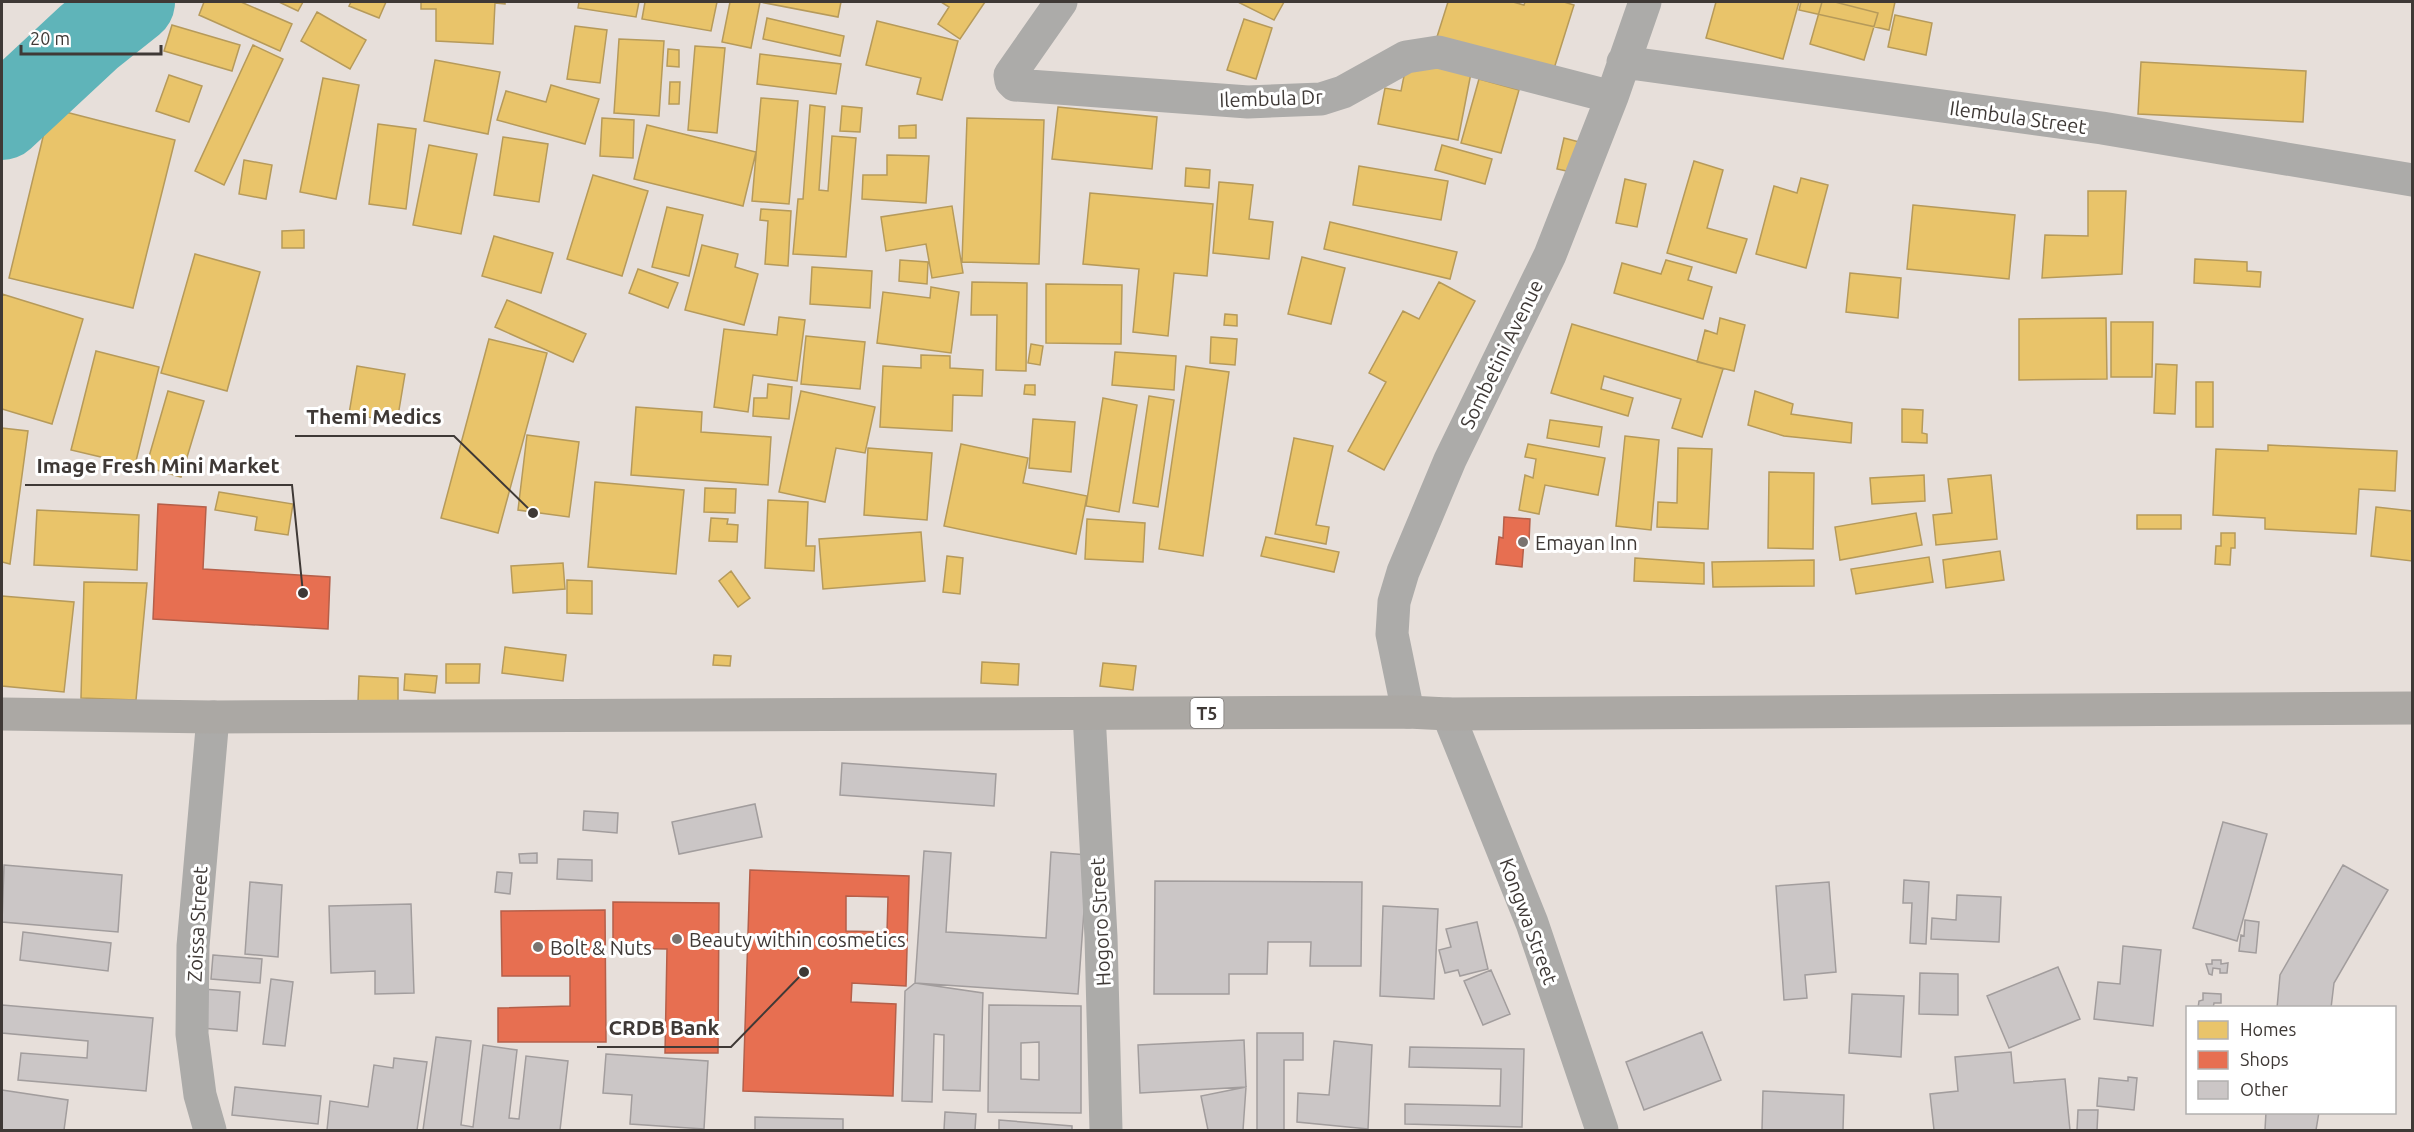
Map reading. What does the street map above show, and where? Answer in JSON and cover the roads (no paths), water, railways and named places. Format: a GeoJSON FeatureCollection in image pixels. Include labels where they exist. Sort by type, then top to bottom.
{"type":"FeatureCollection","features":[{"type":"Feature","properties":{"kind":"highway","name":"T5"},"geometry":{"type":"LineString","coordinates":[[2,714],[213,717],[1408,712],[1448,714],[2412,708]]}},
{"type":"Feature","properties":{"kind":"street","name":"Ilembula Dr"},"geometry":{"type":"LineString","coordinates":[[1061,2],[1010,75],[1016,85],[1248,102],[1321,99],[1343,92],[1406,57],[1437,52],[1612,97]]}},
{"type":"Feature","properties":{"kind":"street","name":"Sombetini Avenue"},"geometry":{"type":"LineString","coordinates":[[1408,712],[1392,634],[1394,602],[1403,572],[1450,460],[1550,255],[1612,97],[1645,2]]}},
{"type":"Feature","properties":{"kind":"street","name":"Ilembula Street"},"geometry":{"type":"LineString","coordinates":[[1623,62],[2102,129],[2412,180]]}},
{"type":"Feature","properties":{"kind":"street","name":"Hogoro Street"},"geometry":{"type":"LineString","coordinates":[[1089,714],[1101,937],[1106,1131]]}},
{"type":"Feature","properties":{"kind":"street","name":"Kongwa Street"},"geometry":{"type":"LineString","coordinates":[[1448,714],[1532,923],[1602,1131]]}},
{"type":"Feature","properties":{"kind":"street","name":"Zoissa Street"},"geometry":{"type":"LineString","coordinates":[[210,1131],[194,1062],[193,946],[213,717]]}},
{"type":"Feature","properties":{"kind":"waterway"},"geometry":{"type":"LineString","coordinates":[[2,118],[89,37],[133,2]]}},
{"type":"Feature","properties":{"kind":"place","name":"Themi Medics"},"geometry":{"type":"Point","coordinates":[533,513]}},
{"type":"Feature","properties":{"kind":"place","name":"Emayan Inn"},"geometry":{"type":"Point","coordinates":[1523,542]}},
{"type":"Feature","properties":{"kind":"place","name":"Image Fresh Mini Market"},"geometry":{"type":"Point","coordinates":[303,593]}},
{"type":"Feature","properties":{"kind":"place","name":"Beauty within cosmetics"},"geometry":{"type":"Point","coordinates":[677,939]}},
{"type":"Feature","properties":{"kind":"place","name":"Bolt & Nuts"},"geometry":{"type":"Point","coordinates":[538,947]}},
{"type":"Feature","properties":{"kind":"place","name":"CRDB Bank"},"geometry":{"type":"Point","coordinates":[804,972]}}]}
